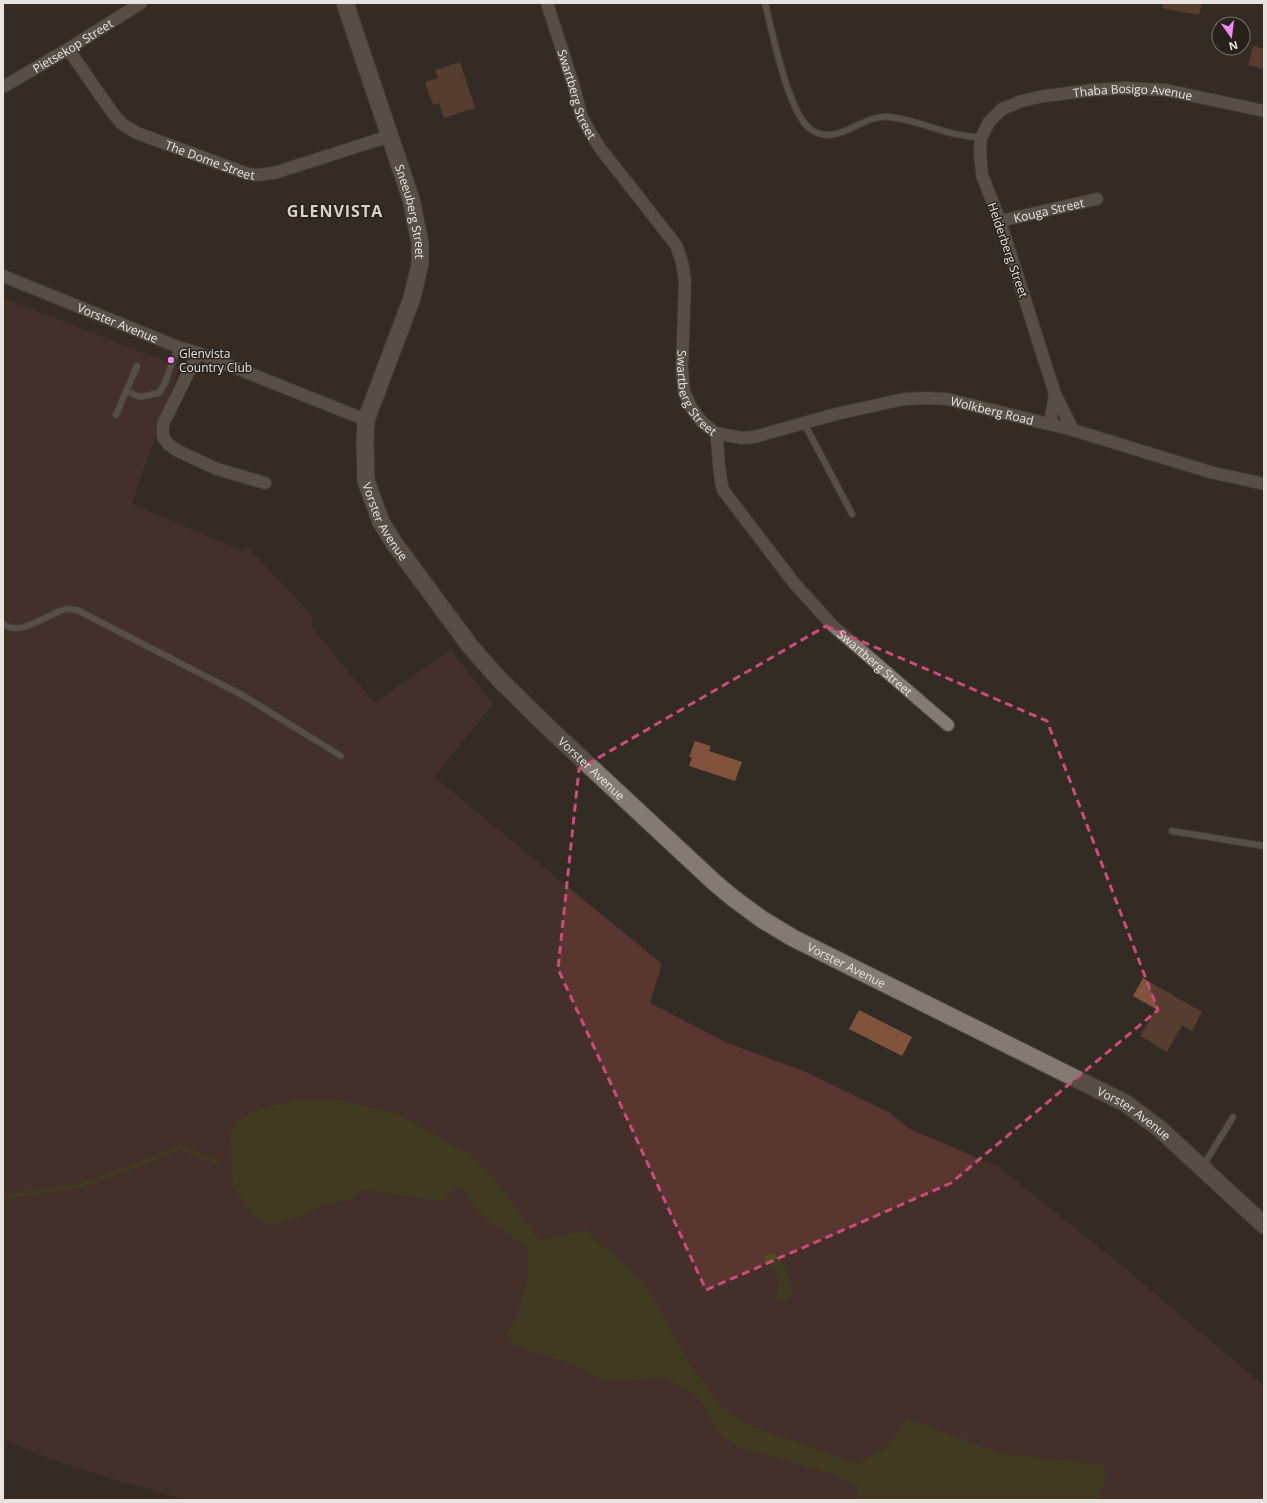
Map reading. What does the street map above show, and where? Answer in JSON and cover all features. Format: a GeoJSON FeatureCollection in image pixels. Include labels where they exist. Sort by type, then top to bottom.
{"type":"FeatureCollection","features":[{"type":"Feature","properties":{"kind":"main road","name":"Sneeuberg Street"},"geometry":{"type":"LineString","coordinates":[[345,3],[411,199],[419,233],[420,264],[412,298],[366,420]]}},
{"type":"Feature","properties":{"kind":"main road","name":"Vorster Avenue"},"geometry":{"type":"LineString","coordinates":[[366,420],[366,481],[382,522],[394,542],[470,646],[499,679],[552,731],[714,882],[763,920],[792,938],[1125,1103],[1160,1129],[1264,1225]]}},
{"type":"Feature","properties":{"kind":"street","name":"Pietsekop Street"},"geometry":{"type":"LineString","coordinates":[[3,87],[68,49],[141,3]]}},
{"type":"Feature","properties":{"kind":"street","name":"Swartberg Street"},"geometry":{"type":"LineString","coordinates":[[546,3],[582,114],[590,132],[600,148],[676,245],[682,262],[685,281],[682,368],[684,392],[692,409],[703,423],[716,433],[719,452],[720,480],[723,490],[794,583],[833,626],[948,725]]}},
{"type":"Feature","properties":{"kind":"street","name":"The Dome Street"},"geometry":{"type":"LineString","coordinates":[[68,49],[122,124],[137,133],[248,174],[257,175],[274,173],[390,136]]}},
{"type":"Feature","properties":{"kind":"street","name":"Thaba Bosigo Avenue"},"geometry":{"type":"LineString","coordinates":[[1002,109],[1022,101],[1044,96],[1093,90],[1149,88],[1166,90],[1264,111]]}},
{"type":"Feature","properties":{"kind":"street","name":"Helderberg Street"},"geometry":{"type":"LineString","coordinates":[[1002,109],[989,122],[981,138],[980,151],[982,175],[1000,221],[1055,394]]}},
{"type":"Feature","properties":{"kind":"street","name":"Kouga Street"},"geometry":{"type":"LineString","coordinates":[[1000,221],[1097,199]]}},
{"type":"Feature","properties":{"kind":"street","name":"Vorster Avenue"},"geometry":{"type":"LineString","coordinates":[[3,276],[178,347],[198,353],[366,420]]}},
{"type":"Feature","properties":{"kind":"street"},"geometry":{"type":"LineString","coordinates":[[198,353],[163,424],[163,437],[168,444],[192,458],[217,469],[265,484]]}},
{"type":"Feature","properties":{"kind":"street"},"geometry":{"type":"LineString","coordinates":[[1050,424],[1055,394]]}},
{"type":"Feature","properties":{"kind":"street"},"geometry":{"type":"LineString","coordinates":[[1055,394],[1073,430]]}},
{"type":"Feature","properties":{"kind":"street","name":"Wolkberg Road"},"geometry":{"type":"LineString","coordinates":[[716,433],[741,438],[748,437],[904,398],[926,398],[947,400],[1050,424],[1210,472],[1264,484]]}},
{"type":"Feature","properties":{"kind":"lane"},"geometry":{"type":"LineString","coordinates":[[765,3],[790,97],[800,116],[809,128],[820,134],[831,135],[868,120],[888,117],[918,123],[952,134],[981,138]]}},
{"type":"Feature","properties":{"kind":"lane"},"geometry":{"type":"LineString","coordinates":[[126,391],[140,396],[159,393],[164,385],[178,347]]}},
{"type":"Feature","properties":{"kind":"lane"},"geometry":{"type":"LineString","coordinates":[[116,415],[137,366]]}},
{"type":"Feature","properties":{"kind":"lane"},"geometry":{"type":"LineString","coordinates":[[804,423],[852,514]]}},
{"type":"Feature","properties":{"kind":"lane"},"geometry":{"type":"LineString","coordinates":[[3,624],[6,626],[19,628],[67,609],[77,610],[244,696],[341,756]]}},
{"type":"Feature","properties":{"kind":"lane"},"geometry":{"type":"LineString","coordinates":[[1172,831],[1264,846]]}},
{"type":"Feature","properties":{"kind":"lane"},"geometry":{"type":"LineString","coordinates":[[1202,1168],[1233,1116]]}},
{"type":"Feature","properties":{"kind":"highlighted area"},"geometry":{"type":"Polygon","coordinates":[[[826,626],[1047,721],[1158,1010],[951,1183],[706,1290],[558,969],[579,769],[826,626]]]}},
{"type":"Feature","properties":{"kind":"shaded area","name":"Glenvista Country Club"},"geometry":{"type":"Polygon","coordinates":[[[3,298],[179,367],[132,504],[242,551],[248,547],[312,616],[312,627],[374,703],[451,650],[493,704],[434,777],[662,964],[650,1003],[727,1043],[806,1072],[890,1113],[910,1129],[999,1167],[1121,1265],[1264,1386],[1264,1500],[188,1500],[71,1466],[3,1439],[3,298]]]}},
{"type":"Feature","properties":{"kind":"shaded area"},"geometry":{"type":"Polygon","coordinates":[[[297,1099],[338,1100],[399,1115],[468,1153],[495,1180],[540,1241],[586,1230],[644,1283],[691,1366],[722,1408],[744,1424],[858,1464],[889,1445],[907,1419],[1002,1454],[1104,1465],[1105,1482],[1097,1500],[856,1500],[859,1487],[834,1474],[741,1448],[721,1436],[698,1397],[665,1377],[604,1382],[581,1367],[514,1345],[507,1335],[521,1304],[525,1290],[529,1264],[528,1253],[524,1245],[486,1219],[459,1186],[441,1201],[363,1189],[349,1199],[322,1206],[299,1217],[269,1225],[254,1216],[233,1186],[230,1132],[238,1121],[256,1111],[297,1099]]]}},
{"type":"Feature","properties":{"kind":"shaded area"},"geometry":{"type":"Polygon","coordinates":[[[769,1253],[774,1255],[782,1262],[791,1287],[789,1297],[782,1301],[776,1298],[779,1289],[778,1278],[771,1265],[765,1261],[765,1257],[769,1253]]]}},
{"type":"Feature","properties":{"kind":"building"},"geometry":{"type":"Polygon","coordinates":[[[1163,3],[1202,3],[1199,15],[1162,8],[1163,3]]]}},
{"type":"Feature","properties":{"kind":"building"},"geometry":{"type":"Polygon","coordinates":[[[1253,46],[1264,49],[1264,69],[1248,65],[1253,46]]]}},
{"type":"Feature","properties":{"kind":"building"},"geometry":{"type":"Polygon","coordinates":[[[460,62],[475,108],[444,118],[439,103],[433,105],[425,82],[438,78],[435,70],[460,62]]]}},
{"type":"Feature","properties":{"kind":"building"},"geometry":{"type":"Polygon","coordinates":[[[695,741],[711,746],[709,751],[742,762],[735,781],[689,766],[692,757],[689,757],[695,741]]]}},
{"type":"Feature","properties":{"kind":"building"},"geometry":{"type":"Polygon","coordinates":[[[1143,978],[1202,1012],[1192,1031],[1182,1025],[1167,1052],[1140,1036],[1156,1009],[1133,996],[1143,978]]]}},
{"type":"Feature","properties":{"kind":"building"},"geometry":{"type":"Polygon","coordinates":[[[859,1010],[912,1037],[902,1056],[849,1029],[859,1010]]]}},
{"type":"Feature","properties":{"kind":"waterway"},"geometry":{"type":"LineString","coordinates":[[3,1196],[20,1195],[81,1185],[135,1166],[180,1147],[216,1162]]}},
{"type":"Feature","properties":{"kind":"place","name":"Glenvista Country Club"},"geometry":{"type":"Point","coordinates":[171,360]}},
{"type":"Feature","properties":{"kind":"district","name":"GLENVISTA"},"geometry":{"type":"Point","coordinates":[335,211]}}]}
